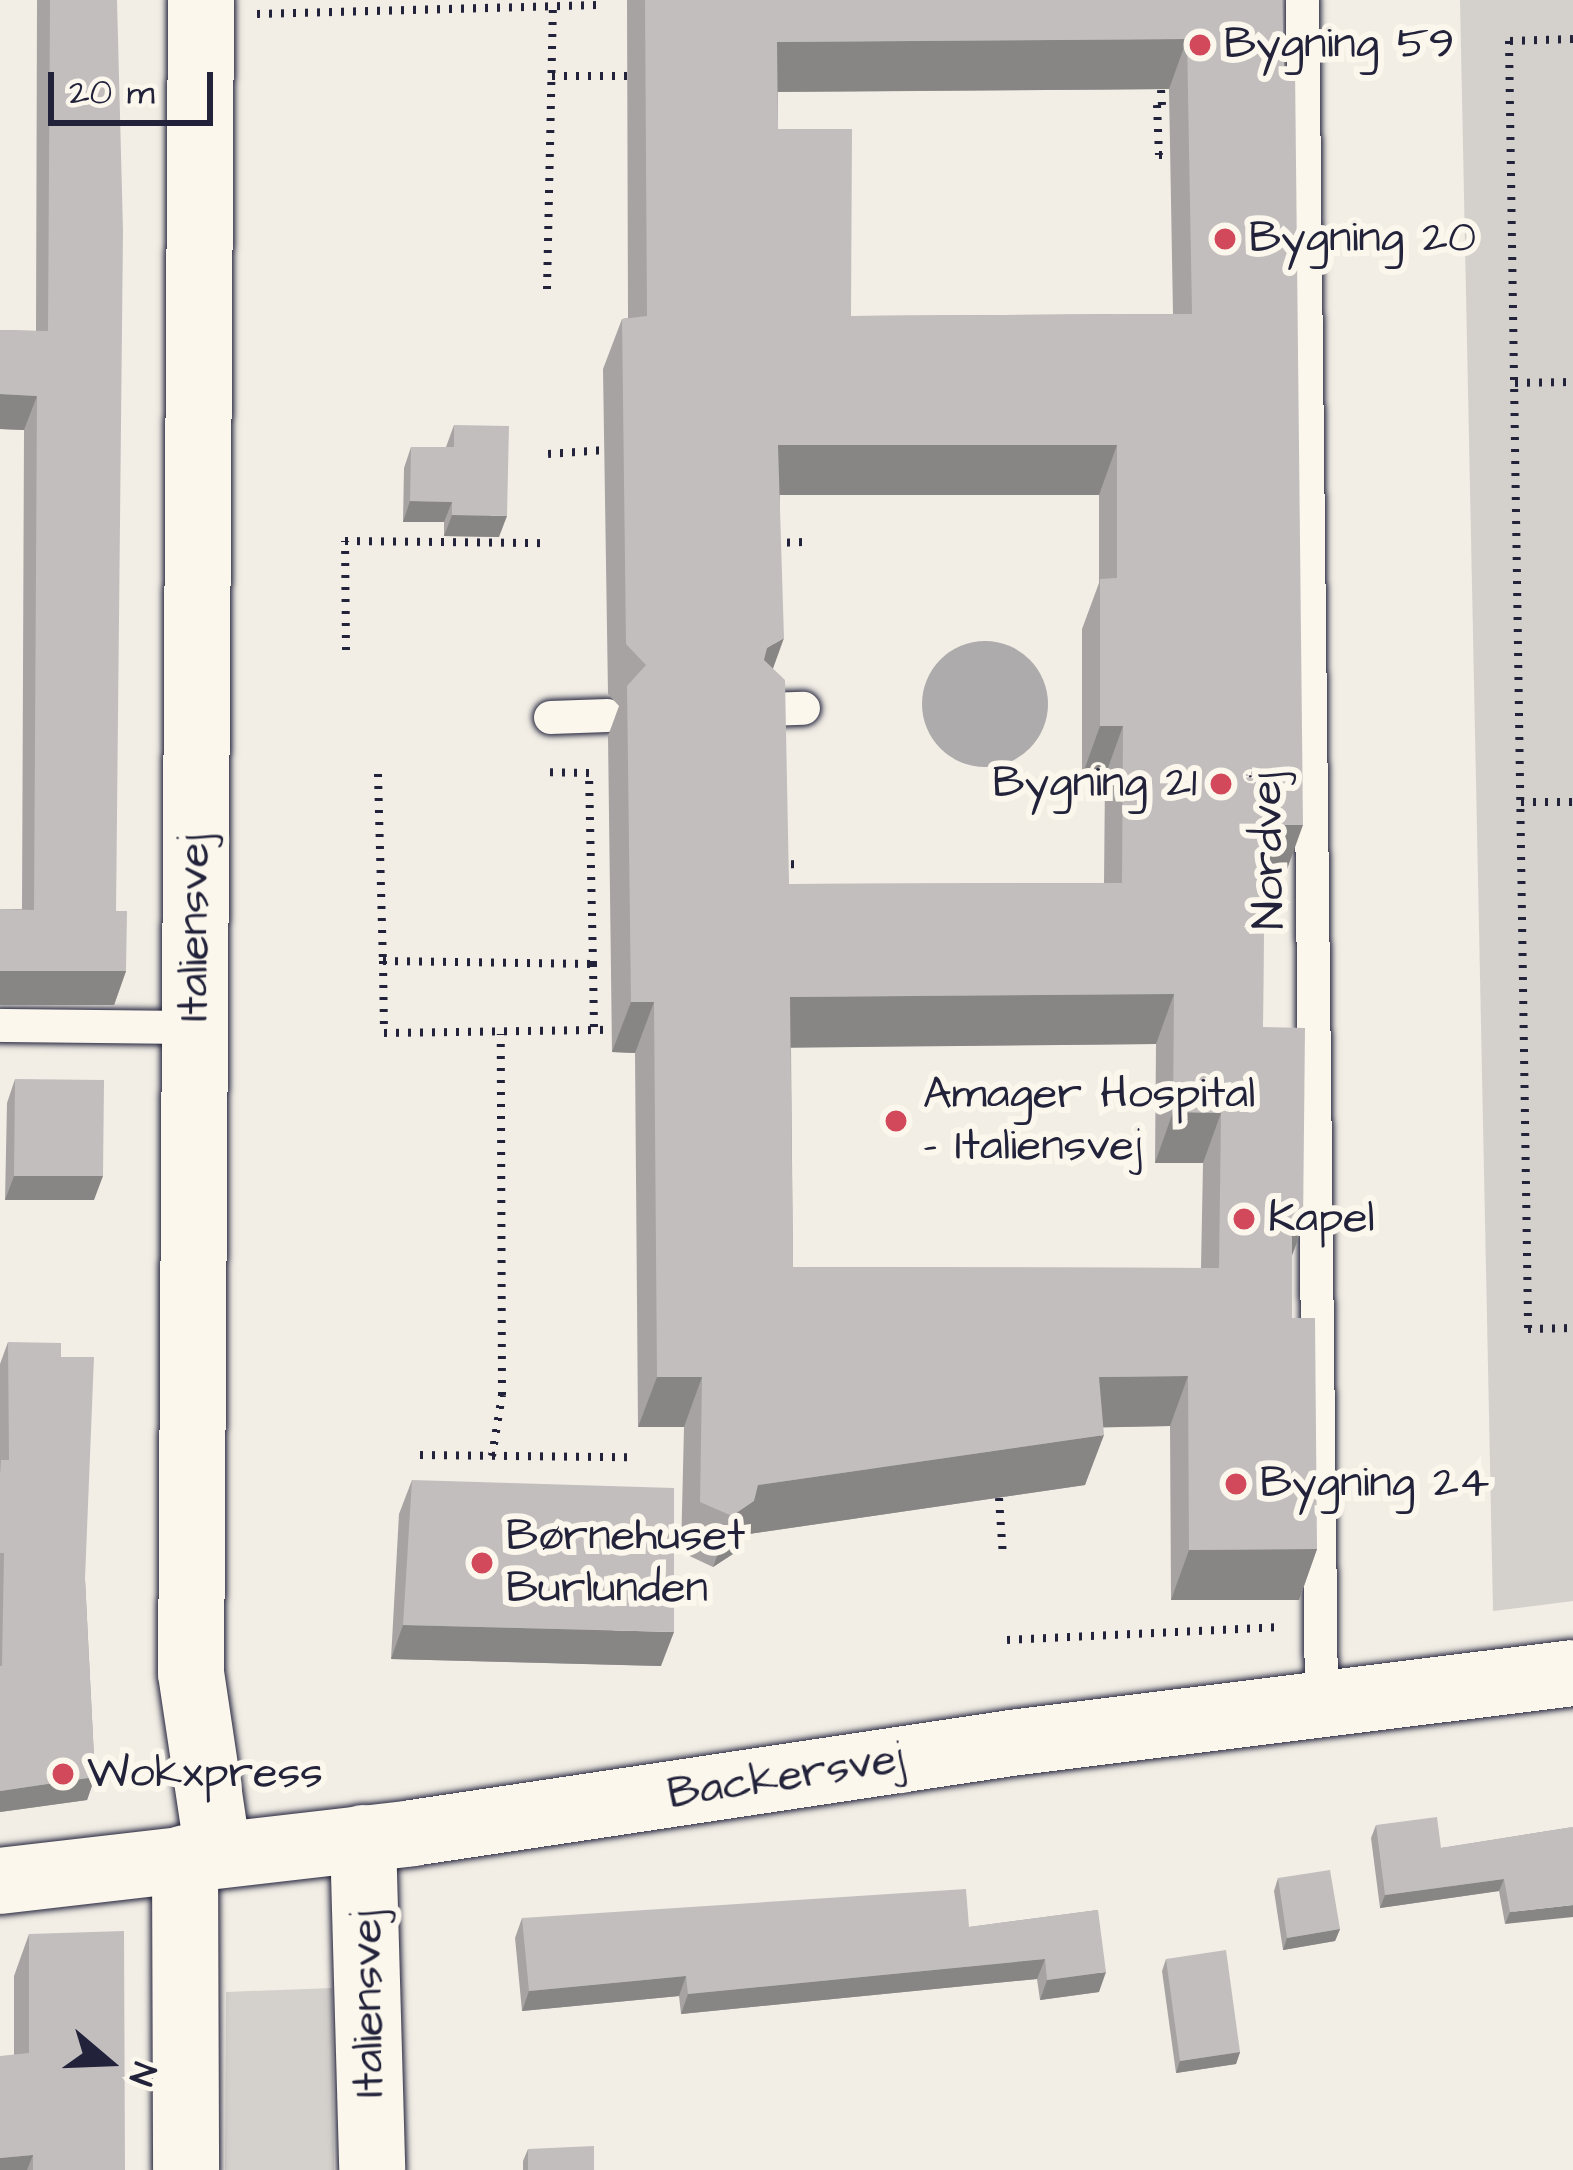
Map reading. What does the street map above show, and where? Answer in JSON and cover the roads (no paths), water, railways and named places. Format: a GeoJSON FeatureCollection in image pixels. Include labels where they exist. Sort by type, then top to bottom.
{"type":"FeatureCollection","features":[{"type":"Feature","properties":{"kind":"street","name":"Italiensvej"},"geometry":{"type":"LineString","coordinates":[[186,2170],[201,1856],[191,1673],[201,8]]}},
{"type":"Feature","properties":{"kind":"street","name":"Backersvej"},"geometry":{"type":"LineString","coordinates":[[0,1880],[363,1838],[1321,1702],[1573,1673]]}},
{"type":"Feature","properties":{"kind":"street","name":"Italiensvej"},"geometry":{"type":"LineString","coordinates":[[363,1838],[372,2170]]}},
{"type":"Feature","properties":{"kind":"lane","name":"Nordvej"},"geometry":{"type":"LineString","coordinates":[[1302,0],[1321,1702]]}},
{"type":"Feature","properties":{"kind":"lane"},"geometry":{"type":"LineString","coordinates":[[766,709],[802,708]]}},
{"type":"Feature","properties":{"kind":"lane"},"geometry":{"type":"LineString","coordinates":[[550,717],[607,715]]}},
{"type":"Feature","properties":{"kind":"lane"},"geometry":{"type":"LineString","coordinates":[[0,1025],[195,1027]]}},
{"type":"Feature","properties":{"kind":"place","name":"Bygning 59"},"geometry":{"type":"Point","coordinates":[1200,45]}},
{"type":"Feature","properties":{"kind":"place","name":"Bygning 20"},"geometry":{"type":"Point","coordinates":[1225,239]}},
{"type":"Feature","properties":{"kind":"place","name":"Bygning 21"},"geometry":{"type":"Point","coordinates":[1221,784]}},
{"type":"Feature","properties":{"kind":"place","name":"Amager Hospital - Italiensvej"},"geometry":{"type":"Point","coordinates":[896,1121]}},
{"type":"Feature","properties":{"kind":"place","name":"Kapel"},"geometry":{"type":"Point","coordinates":[1244,1219]}},
{"type":"Feature","properties":{"kind":"place","name":"Bygning 24"},"geometry":{"type":"Point","coordinates":[1236,1484]}},
{"type":"Feature","properties":{"kind":"place","name":"Børnehuset Burlunden"},"geometry":{"type":"Point","coordinates":[482,1563]}},
{"type":"Feature","properties":{"kind":"place","name":"Wokxpress"},"geometry":{"type":"Point","coordinates":[63,1774]}}]}
